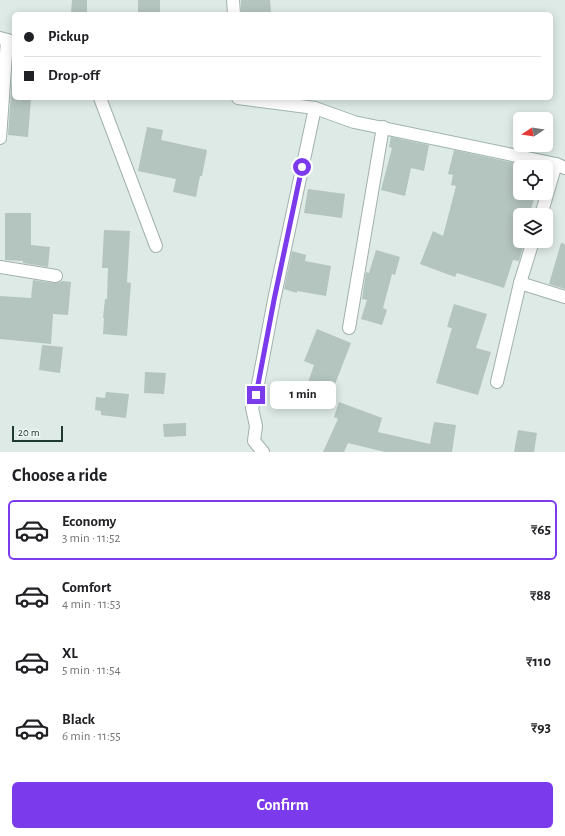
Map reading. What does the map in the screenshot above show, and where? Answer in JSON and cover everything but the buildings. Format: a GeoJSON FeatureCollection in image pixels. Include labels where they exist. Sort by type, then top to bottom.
{"type":"FeatureCollection","features":[{"type":"Feature","properties":{"kind":"street"},"geometry":{"type":"LineString","coordinates":[[233,0],[234,12]]}},
{"type":"Feature","properties":{"kind":"street"},"geometry":{"type":"LineString","coordinates":[[0,138],[7,40]]}},
{"type":"Feature","properties":{"kind":"street"},"geometry":{"type":"LineString","coordinates":[[101,100],[156,246]]}},
{"type":"Feature","properties":{"kind":"street"},"geometry":{"type":"LineString","coordinates":[[253,100],[315,108],[354,122],[561,166],[543,208]]}},
{"type":"Feature","properties":{"kind":"street"},"geometry":{"type":"LineString","coordinates":[[263,452],[254,441],[256,426],[252,408],[256,395],[274,300],[315,108]]}},
{"type":"Feature","properties":{"kind":"street"},"geometry":{"type":"LineString","coordinates":[[349,328],[383,128]]}},
{"type":"Feature","properties":{"kind":"street"},"geometry":{"type":"LineString","coordinates":[[497,382],[520,283],[531,248]]}},
{"type":"Feature","properties":{"kind":"street"},"geometry":{"type":"LineString","coordinates":[[0,267],[56,276]]}},
{"type":"Feature","properties":{"kind":"street"},"geometry":{"type":"LineString","coordinates":[[520,283],[565,297]]}},
{"type":"Feature","properties":{"kind":"route"},"geometry":{"type":"LineString","coordinates":[[256,395],[302,167]]}}]}
